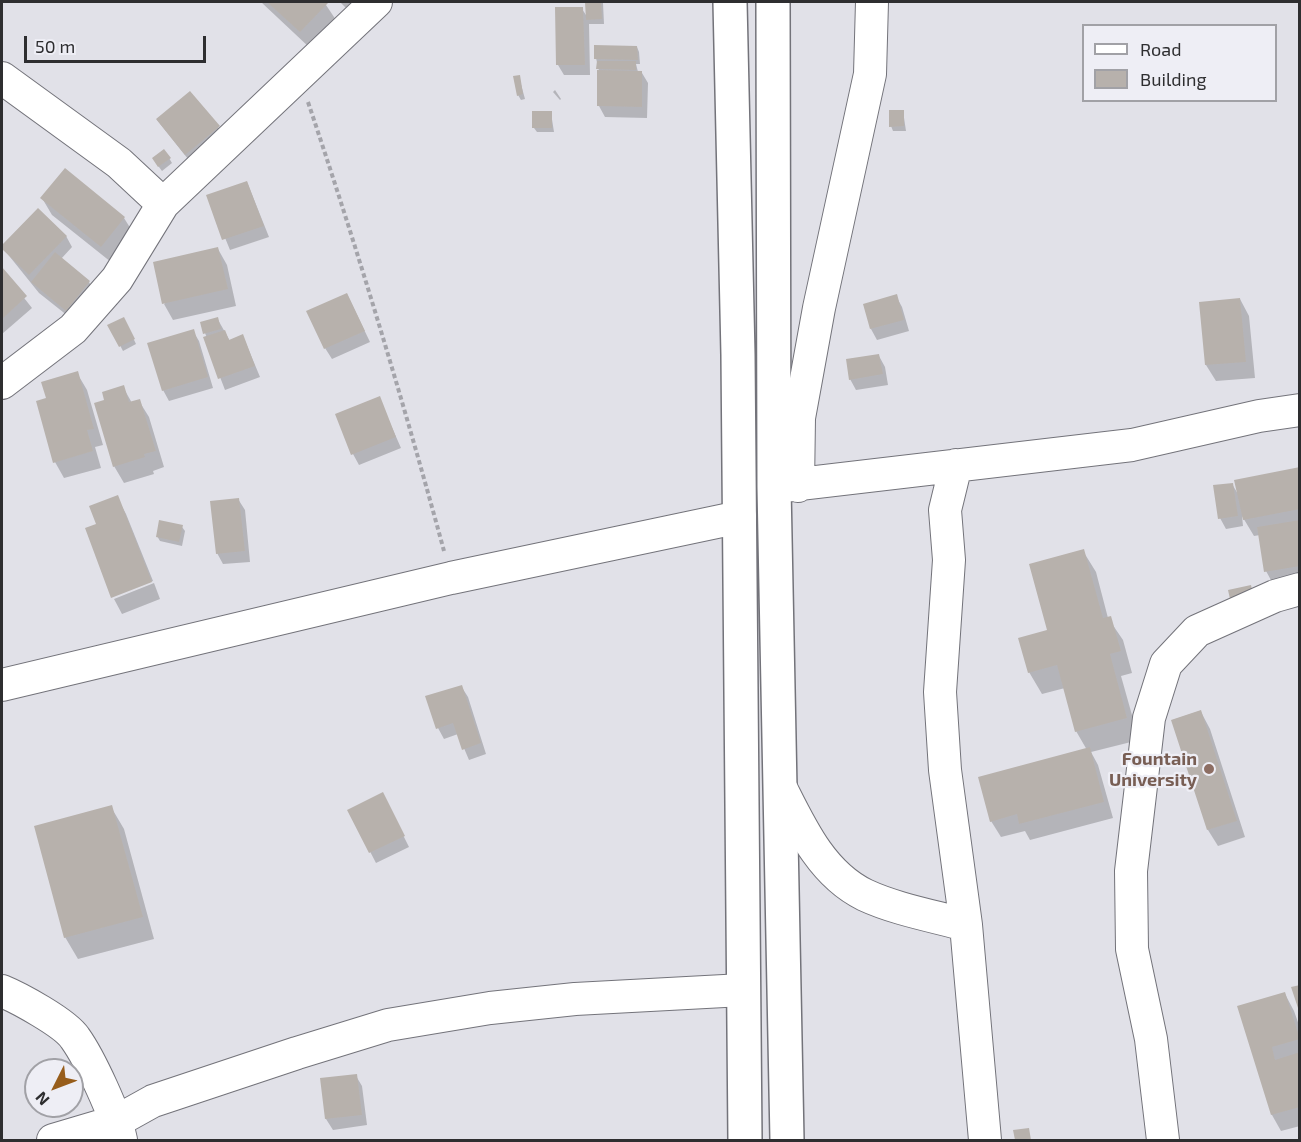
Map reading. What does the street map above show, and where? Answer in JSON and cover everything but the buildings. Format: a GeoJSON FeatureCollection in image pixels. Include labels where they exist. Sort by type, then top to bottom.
{"type":"FeatureCollection","features":[{"type":"Feature","properties":{"kind":"highway"},"geometry":{"type":"LineString","coordinates":[[730,2],[740,517],[746,1140]]}},
{"type":"Feature","properties":{"kind":"highway"},"geometry":{"type":"LineString","coordinates":[[773,2],[786,486],[781,788],[787,1140]]}},
{"type":"Feature","properties":{"kind":"street"},"geometry":{"type":"LineString","coordinates":[[2,383],[74,328],[117,279],[163,204],[376,2]]}},
{"type":"Feature","properties":{"kind":"street"},"geometry":{"type":"LineString","coordinates":[[872,2],[870,74],[809,363],[786,486],[1132,445],[1259,416],[1299,410]]}},
{"type":"Feature","properties":{"kind":"street"},"geometry":{"type":"LineString","coordinates":[[2,78],[119,163],[163,204]]}},
{"type":"Feature","properties":{"kind":"street"},"geometry":{"type":"LineString","coordinates":[[956,465],[945,510],[949,560],[940,692],[945,770],[966,925],[985,1140]]}},
{"type":"Feature","properties":{"kind":"street"},"geometry":{"type":"LineString","coordinates":[[2,685],[451,578],[740,517]]}},
{"type":"Feature","properties":{"kind":"street"},"geometry":{"type":"LineString","coordinates":[[1163,1140],[1151,1039],[1132,949],[1131,871],[1149,718],[1166,664],[1197,631],[1275,596],[1299,590]]}},
{"type":"Feature","properties":{"kind":"street"},"geometry":{"type":"LineString","coordinates":[[781,788],[806,838],[827,866],[864,894],[966,925]]}},
{"type":"Feature","properties":{"kind":"street"},"geometry":{"type":"LineString","coordinates":[[53,1140],[119,1131],[153,1101],[388,1025],[490,1008],[575,999],[743,990]]}},
{"type":"Feature","properties":{"kind":"street"},"geometry":{"type":"LineString","coordinates":[[2,991],[37,1009],[75,1037],[119,1131]]}},
{"type":"Feature","properties":{"kind":"path"},"geometry":{"type":"LineString","coordinates":[[298,75],[358,251],[408,418],[451,578]]}},
{"type":"Feature","properties":{"kind":"place","name":"Fountain University"},"geometry":{"type":"Point","coordinates":[1209,769]}}]}
